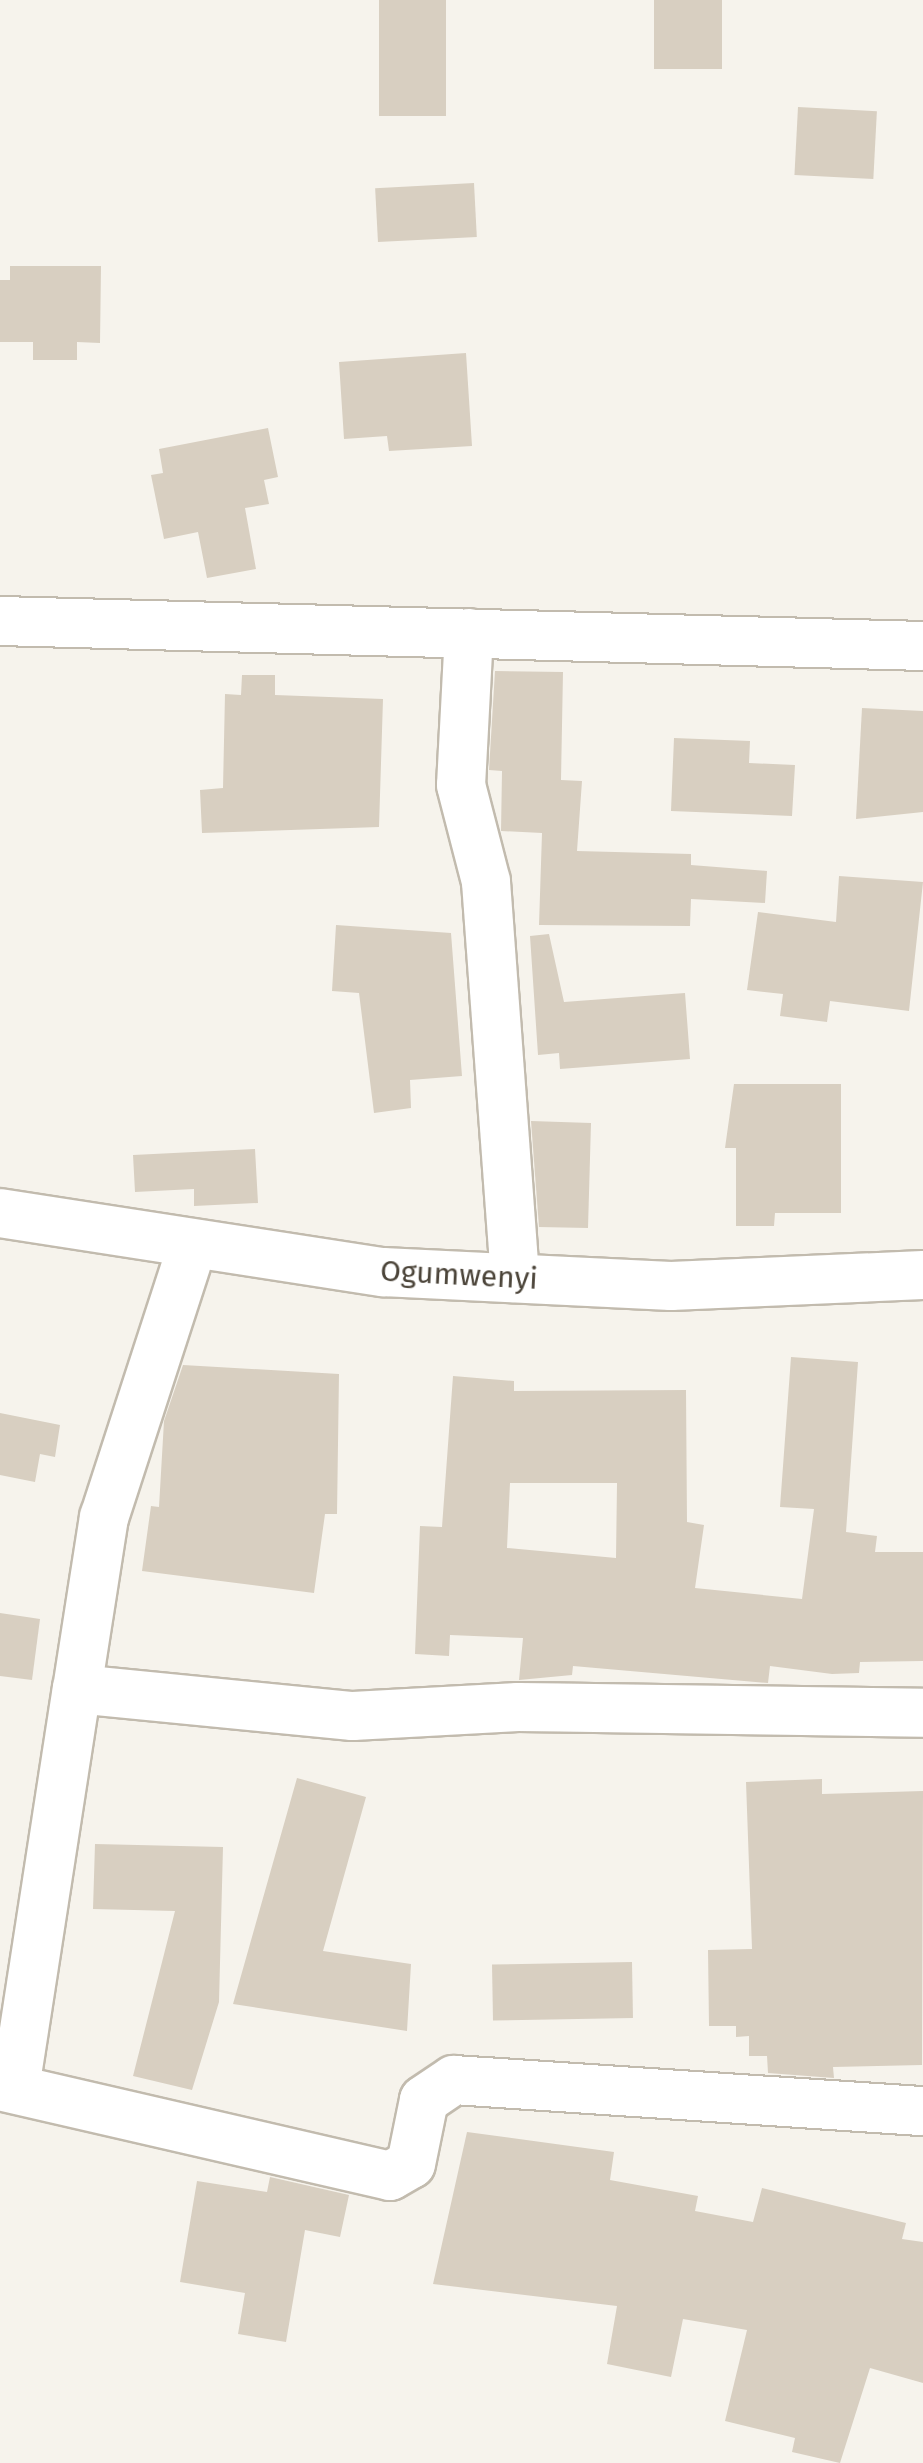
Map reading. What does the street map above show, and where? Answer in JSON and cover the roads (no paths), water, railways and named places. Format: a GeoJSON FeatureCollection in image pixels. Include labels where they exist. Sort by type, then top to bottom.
{"type":"FeatureCollection","features":[{"type":"Feature","properties":{"kind":"street"},"geometry":{"type":"LineString","coordinates":[[0,621],[923,646]]}},
{"type":"Feature","properties":{"kind":"street"},"geometry":{"type":"LineString","coordinates":[[469,633],[462,785],[486,882],[514,1278]]}},
{"type":"Feature","properties":{"kind":"street","name":"Ogumwenyi"},"geometry":{"type":"LineString","coordinates":[[0,1214],[191,1250],[514,1278],[671,1286],[923,1275]]}},
{"type":"Feature","properties":{"kind":"street"},"geometry":{"type":"LineString","coordinates":[[191,1250],[104,1517],[8,2087],[390,2176],[410,2164],[424,2100],[454,2080],[923,2111]]}},
{"type":"Feature","properties":{"kind":"street"},"geometry":{"type":"LineString","coordinates":[[77,1689],[353,1716],[518,1707],[923,1713]]}}]}
